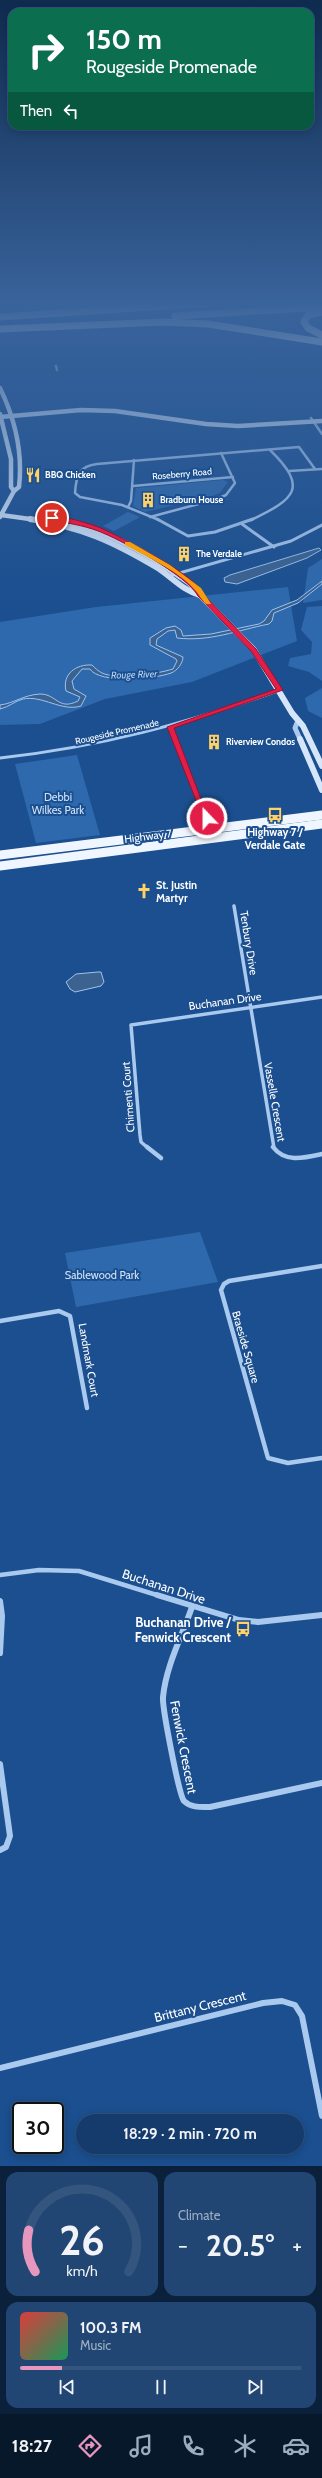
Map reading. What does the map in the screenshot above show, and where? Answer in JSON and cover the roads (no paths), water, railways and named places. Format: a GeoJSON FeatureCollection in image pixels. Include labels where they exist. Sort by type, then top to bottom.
{"type":"FeatureCollection","features":[{"type":"Feature","properties":{"kind":"main road"},"geometry":{"type":"LineString","coordinates":[[1,514],[14,491],[19,487],[22,467],[10,414],[6,404]]}},
{"type":"Feature","properties":{"kind":"main road"},"geometry":{"type":"LineString","coordinates":[[14,491],[11,487],[13,467],[11,451],[0,415],[87,410],[123,412],[206,424],[238,426],[312,420],[322,421]]}},
{"type":"Feature","properties":{"kind":"main road"},"geometry":{"type":"LineString","coordinates":[[312,420],[322,417]]}},
{"type":"Feature","properties":{"kind":"main road"},"geometry":{"type":"LineString","coordinates":[[1,514],[56,518],[100,530],[139,549],[178,574],[198,590],[200,595],[234,627],[254,650],[280,690],[297,723],[303,726],[322,766]]}},
{"type":"Feature","properties":{"kind":"main road"},"geometry":{"type":"LineString","coordinates":[[1,514],[48,522],[86,531],[125,550],[169,576],[192,593],[200,595]]}},
{"type":"Feature","properties":{"kind":"main road"},"geometry":{"type":"LineString","coordinates":[[300,739],[322,790]]}},
{"type":"Feature","properties":{"kind":"main road","name":"Highway 7"},"geometry":{"type":"LineString","coordinates":[[0,855],[322,815]]}},
{"type":"Feature","properties":{"kind":"main road","name":"Highway 7"},"geometry":{"type":"LineString","coordinates":[[0,866],[322,824]]}},
{"type":"Feature","properties":{"kind":"street"},"geometry":{"type":"LineString","coordinates":[[312,420],[322,434]]}},
{"type":"Feature","properties":{"kind":"street"},"geometry":{"type":"LineString","coordinates":[[270,450],[289,471],[294,480],[294,488],[289,498],[266,514],[242,524],[188,536],[128,507],[80,497],[75,493],[80,468],[84,465],[221,453],[301,448],[315,469]]}},
{"type":"Feature","properties":{"kind":"street"},"geometry":{"type":"LineString","coordinates":[[150,517],[226,495],[235,483],[221,453]]}},
{"type":"Feature","properties":{"kind":"street"},"geometry":{"type":"LineString","coordinates":[[128,507],[132,501],[134,460]]}},
{"type":"Feature","properties":{"kind":"street"},"geometry":{"type":"LineString","coordinates":[[289,471],[322,469]]}},
{"type":"Feature","properties":{"kind":"street","name":"Roseberry Road"},"geometry":{"type":"LineString","coordinates":[[133,486],[233,477]]}},
{"type":"Feature","properties":{"kind":"street"},"geometry":{"type":"LineString","coordinates":[[242,524],[274,547]]}},
{"type":"Feature","properties":{"kind":"street"},"geometry":{"type":"LineString","coordinates":[[169,576],[274,547],[291,541],[322,525]]}},
{"type":"Feature","properties":{"kind":"street","name":"Rougeside Promenade"},"geometry":{"type":"LineString","coordinates":[[0,758],[71,749],[170,727],[280,690]]}},
{"type":"Feature","properties":{"kind":"street"},"geometry":{"type":"LineString","coordinates":[[297,723],[295,728],[300,739]]}},
{"type":"Feature","properties":{"kind":"street"},"geometry":{"type":"LineString","coordinates":[[170,727],[210,829]]}},
{"type":"Feature","properties":{"kind":"street","name":"Tenbury Drive"},"geometry":{"type":"LineString","coordinates":[[234,906],[250,1007]]}},
{"type":"Feature","properties":{"kind":"street","name":"Buchanan Drive"},"geometry":{"type":"LineString","coordinates":[[131,1025],[322,997]]}},
{"type":"Feature","properties":{"kind":"street","name":"Vasselle Crescent"},"geometry":{"type":"LineString","coordinates":[[250,1007],[273,1147],[278,1154],[288,1158],[322,1154]]}},
{"type":"Feature","properties":{"kind":"street","name":"Chimenti Court"},"geometry":{"type":"LineString","coordinates":[[131,1025],[141,1142],[160,1158]]}},
{"type":"Feature","properties":{"kind":"street","name":"Braeside Square"},"geometry":{"type":"LineString","coordinates":[[322,1266],[229,1281],[224,1284],[221,1290],[268,1458],[275,1462],[290,1464],[322,1458]]}},
{"type":"Feature","properties":{"kind":"street","name":"Landmark Court"},"geometry":{"type":"LineString","coordinates":[[0,1321],[59,1311],[70,1316],[74,1323],[87,1408]]}},
{"type":"Feature","properties":{"kind":"street","name":"Buchanan Drive"},"geometry":{"type":"LineString","coordinates":[[0,1575],[20,1571],[57,1568],[79,1571],[153,1592],[192,1607],[239,1620],[258,1622],[322,1615]]}},
{"type":"Feature","properties":{"kind":"street"},"geometry":{"type":"LineString","coordinates":[[0,1601],[2,1616],[0,1653]]}},
{"type":"Feature","properties":{"kind":"street","name":"Fenwick Crescent"},"geometry":{"type":"LineString","coordinates":[[192,1607],[170,1668],[163,1698],[178,1784],[184,1801],[194,1807],[210,1807],[322,1782]]}},
{"type":"Feature","properties":{"kind":"street"},"geometry":{"type":"LineString","coordinates":[[0,1764],[10,1836],[6,1847],[0,1850]]}},
{"type":"Feature","properties":{"kind":"street","name":"Brittany Crescent"},"geometry":{"type":"LineString","coordinates":[[0,2068],[242,2008],[282,2001],[295,2004],[302,2016],[322,2116]]}},
{"type":"Feature","properties":{"kind":"place","name":"BBQ Chicken"},"geometry":{"type":"Point","coordinates":[33,475]}},
{"type":"Feature","properties":{"kind":"place","name":"Bradburn House"},"geometry":{"type":"Point","coordinates":[148,500]}},
{"type":"Feature","properties":{"kind":"place","name":"The Verdale"},"geometry":{"type":"Point","coordinates":[184,554]}},
{"type":"Feature","properties":{"kind":"place","name":"Riverview Condos"},"geometry":{"type":"Point","coordinates":[214,742]}},
{"type":"Feature","properties":{"kind":"place","name":"Highway 7 / Verdale Gate"},"geometry":{"type":"Point","coordinates":[275,815]}},
{"type":"Feature","properties":{"kind":"place","name":"St. Justin Martyr"},"geometry":{"type":"Point","coordinates":[144,891]}},
{"type":"Feature","properties":{"kind":"place","name":"Buchanan Drive / Fenwick Crescent"},"geometry":{"type":"Point","coordinates":[243,1629]}},
{"type":"Feature","properties":{"kind":"water label","name":"Rouge River"},"geometry":{"type":"Point","coordinates":[134,674]}},
{"type":"Feature","properties":{"kind":"park label","name":"Debbi Wilkes Park"},"geometry":{"type":"Point","coordinates":[58,803]}},
{"type":"Feature","properties":{"kind":"park label","name":"Sablewood Park"},"geometry":{"type":"Point","coordinates":[102,1275]}}]}
